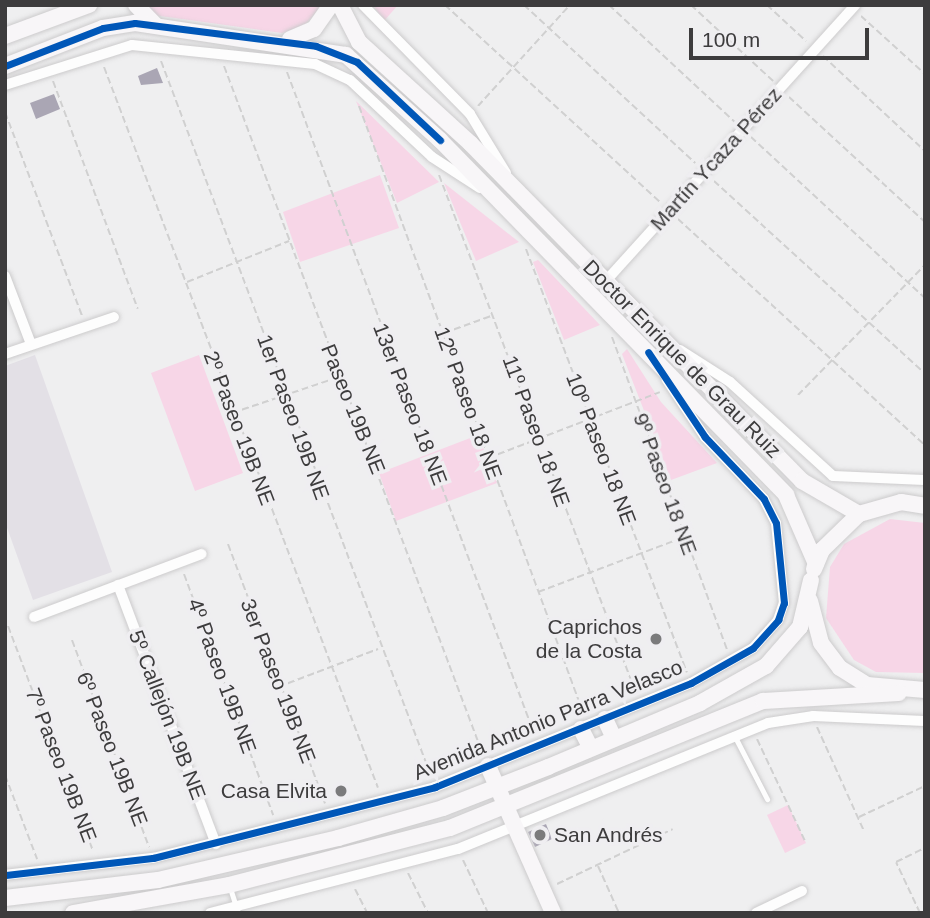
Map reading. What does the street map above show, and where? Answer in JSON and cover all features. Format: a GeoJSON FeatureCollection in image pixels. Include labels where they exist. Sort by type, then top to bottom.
{"type":"FeatureCollection","features":[{"type":"Feature","properties":{"kind":"street"},"geometry":{"type":"LineString","coordinates":[[5,36],[89,5]]}},
{"type":"Feature","properties":{"kind":"street"},"geometry":{"type":"LineString","coordinates":[[136,5],[156,25]]}},
{"type":"Feature","properties":{"kind":"street"},"geometry":{"type":"LineString","coordinates":[[280,41],[314,29],[331,5]]}},
{"type":"Feature","properties":{"kind":"street","name":"Doctor Enrique de Grau Ruiz"},"geometry":{"type":"LineString","coordinates":[[340,5],[359,42],[517,190],[802,481],[859,514]]}},
{"type":"Feature","properties":{"kind":"street","name":"Doctor Enrique de Grau Ruiz"},"geometry":{"type":"LineString","coordinates":[[363,5],[470,114],[517,190]]}},
{"type":"Feature","properties":{"kind":"street","name":"Martín Ycaza Pérez"},"geometry":{"type":"LineString","coordinates":[[605,282],[854,7]]}},
{"type":"Feature","properties":{"kind":"street","name":"Doctor Enrique de Grau Ruiz"},"geometry":{"type":"LineString","coordinates":[[5,66],[103,28],[156,25],[329,49],[357,62],[497,199],[786,495],[813,572]]}},
{"type":"Feature","properties":{"kind":"street"},"geometry":{"type":"LineString","coordinates":[[5,85],[98,52],[156,45],[315,64],[350,80],[432,157],[497,199]]}},
{"type":"Feature","properties":{"kind":"street"},"geometry":{"type":"LineString","coordinates":[[5,276],[31,345]]}},
{"type":"Feature","properties":{"kind":"street"},"geometry":{"type":"LineString","coordinates":[[5,354],[114,317]]}},
{"type":"Feature","properties":{"kind":"street"},"geometry":{"type":"LineString","coordinates":[[671,345],[730,382],[833,475],[925,480]]}},
{"type":"Feature","properties":{"kind":"street","name":"Avenida Antonio Parra Velasco"},"geometry":{"type":"LineString","coordinates":[[5,875],[42,873],[153,858],[331,817],[435,787],[691,683],[731,661],[778,620],[785,581],[780,541],[764,499],[705,437],[648,352]]}},
{"type":"Feature","properties":{"kind":"street"},"geometry":{"type":"LineString","coordinates":[[898,693],[858,680],[821,643],[810,612],[813,572],[842,525],[859,514],[901,502],[925,504]]}},
{"type":"Feature","properties":{"kind":"street"},"geometry":{"type":"LineString","coordinates":[[34,617],[202,554]]}},
{"type":"Feature","properties":{"kind":"street","name":"Avenida Antonio Parra Velasco"},"geometry":{"type":"LineString","coordinates":[[5,898],[209,868],[351,834],[496,787],[700,703],[765,666],[800,628],[813,572]]}},
{"type":"Feature","properties":{"kind":"street","name":"5º Callejón 19B NE"},"geometry":{"type":"LineString","coordinates":[[118,585],[216,844]]}},
{"type":"Feature","properties":{"kind":"street"},"geometry":{"type":"LineString","coordinates":[[73,913],[229,886],[371,851],[505,806],[763,701],[925,690]]}},
{"type":"Feature","properties":{"kind":"street"},"geometry":{"type":"LineString","coordinates":[[210,913],[237,910],[458,849],[752,729],[813,716],[925,721]]}},
{"type":"Feature","properties":{"kind":"street"},"geometry":{"type":"LineString","coordinates":[[605,719],[614,738]]}},
{"type":"Feature","properties":{"kind":"street"},"geometry":{"type":"LineString","coordinates":[[584,727],[590,747]]}},
{"type":"Feature","properties":{"kind":"street"},"geometry":{"type":"LineString","coordinates":[[488,766],[553,913]]}},
{"type":"Feature","properties":{"kind":"street"},"geometry":{"type":"LineString","coordinates":[[756,913],[802,891]]}},
{"type":"Feature","properties":{"kind":"lane"},"geometry":{"type":"LineString","coordinates":[[734,736],[766,799]]}},
{"type":"Feature","properties":{"kind":"lane"},"geometry":{"type":"LineString","coordinates":[[229,886],[237,910]]}},
{"type":"Feature","properties":{"kind":"path"},"geometry":{"type":"LineString","coordinates":[[445,5],[925,445]]}},
{"type":"Feature","properties":{"kind":"path"},"geometry":{"type":"LineString","coordinates":[[524,5],[925,374]]}},
{"type":"Feature","properties":{"kind":"path"},"geometry":{"type":"LineString","coordinates":[[470,114],[570,5]]}},
{"type":"Feature","properties":{"kind":"path"},"geometry":{"type":"LineString","coordinates":[[609,5],[925,298]]}},
{"type":"Feature","properties":{"kind":"path"},"geometry":{"type":"LineString","coordinates":[[691,5],[925,222]]}},
{"type":"Feature","properties":{"kind":"path"},"geometry":{"type":"LineString","coordinates":[[767,5],[925,151]]}},
{"type":"Feature","properties":{"kind":"path"},"geometry":{"type":"LineString","coordinates":[[854,7],[925,74]]}},
{"type":"Feature","properties":{"kind":"path"},"geometry":{"type":"LineString","coordinates":[[49,68],[138,309]]}},
{"type":"Feature","properties":{"kind":"path"},"geometry":{"type":"LineString","coordinates":[[5,112],[86,326]]}},
{"type":"Feature","properties":{"kind":"path"},"geometry":{"type":"LineString","coordinates":[[186,282],[289,241]]}},
{"type":"Feature","properties":{"kind":"path"},"geometry":{"type":"LineString","coordinates":[[798,395],[925,265]]}},
{"type":"Feature","properties":{"kind":"path"},"geometry":{"type":"LineString","coordinates":[[443,334],[494,315]]}},
{"type":"Feature","properties":{"kind":"path"},"geometry":{"type":"LineString","coordinates":[[231,414],[338,377]]}},
{"type":"Feature","properties":{"kind":"path"},"geometry":{"type":"LineString","coordinates":[[487,458],[671,388]]}},
{"type":"Feature","properties":{"kind":"path"},"geometry":{"type":"LineString","coordinates":[[538,592],[685,537]]}},
{"type":"Feature","properties":{"kind":"path"},"geometry":{"type":"LineString","coordinates":[[278,687],[378,649]]}},
{"type":"Feature","properties":{"kind":"path"},"geometry":{"type":"LineString","coordinates":[[813,716],[864,831]]}},
{"type":"Feature","properties":{"kind":"path"},"geometry":{"type":"LineString","coordinates":[[752,729],[806,843]]}},
{"type":"Feature","properties":{"kind":"path"},"geometry":{"type":"LineString","coordinates":[[5,775],[42,873]]}},
{"type":"Feature","properties":{"kind":"path"},"geometry":{"type":"LineString","coordinates":[[858,817],[925,786]]}},
{"type":"Feature","properties":{"kind":"path"},"geometry":{"type":"LineString","coordinates":[[543,890],[673,829]]}},
{"type":"Feature","properties":{"kind":"path"},"geometry":{"type":"LineString","coordinates":[[920,913],[896,862],[925,848]]}},
{"type":"Feature","properties":{"kind":"path"},"geometry":{"type":"LineString","coordinates":[[458,849],[488,913]]}},
{"type":"Feature","properties":{"kind":"path"},"geometry":{"type":"LineString","coordinates":[[405,864],[428,913]]}},
{"type":"Feature","properties":{"kind":"path"},"geometry":{"type":"LineString","coordinates":[[597,865],[619,913]]}},
{"type":"Feature","properties":{"kind":"path"},"geometry":{"type":"LineString","coordinates":[[351,880],[367,913]]}},
{"type":"Feature","properties":{"kind":"shaded area"},"geometry":{"type":"Polygon","coordinates":[[[145,5],[322,5],[305,25],[282,33],[153,15],[145,5]]]}},
{"type":"Feature","properties":{"kind":"shaded area"},"geometry":{"type":"Polygon","coordinates":[[[373,5],[398,5],[384,21],[373,5]]]}},
{"type":"Feature","properties":{"kind":"shaded area"},"geometry":{"type":"Polygon","coordinates":[[[356,101],[439,182],[397,203],[356,101]]]}},
{"type":"Feature","properties":{"kind":"shaded area"},"geometry":{"type":"Polygon","coordinates":[[[380,175],[399,228],[300,262],[283,212],[380,175]]]}},
{"type":"Feature","properties":{"kind":"shaded area"},"geometry":{"type":"Polygon","coordinates":[[[444,183],[519,242],[476,261],[444,183]]]}},
{"type":"Feature","properties":{"kind":"shaded area"},"geometry":{"type":"Polygon","coordinates":[[[538,260],[600,325],[564,340],[533,262],[538,260]]]}},
{"type":"Feature","properties":{"kind":"shaded area"},"geometry":{"type":"Polygon","coordinates":[[[627,349],[661,402],[717,463],[671,480],[622,354],[627,349]]]}},
{"type":"Feature","properties":{"kind":"shaded area"},"geometry":{"type":"Polygon","coordinates":[[[35,355],[112,572],[33,600],[5,522],[5,366],[35,355]]]}},
{"type":"Feature","properties":{"kind":"shaded area"},"geometry":{"type":"Polygon","coordinates":[[[199,355],[243,473],[195,491],[151,373],[199,355]]]}},
{"type":"Feature","properties":{"kind":"shaded area"},"geometry":{"type":"Polygon","coordinates":[[[478,435],[497,483],[396,521],[379,473],[478,435]]]}},
{"type":"Feature","properties":{"kind":"shaded area"},"geometry":{"type":"Polygon","coordinates":[[[890,519],[925,523],[925,673],[876,672],[854,660],[826,618],[830,567],[844,544],[890,519]]]}},
{"type":"Feature","properties":{"kind":"shaded area"},"geometry":{"type":"Polygon","coordinates":[[[788,805],[806,843],[785,853],[767,815],[788,805]]]}},
{"type":"Feature","properties":{"kind":"building"},"geometry":{"type":"Polygon","coordinates":[[[157,68],[163,83],[141,85],[138,76],[157,68]]]}},
{"type":"Feature","properties":{"kind":"building"},"geometry":{"type":"Polygon","coordinates":[[[54,94],[60,109],[36,119],[30,103],[54,94]]]}},
{"type":"Feature","properties":{"kind":"building","name":"San Andrés"},"geometry":{"type":"Polygon","coordinates":[[[546,824],[552,839],[535,847],[528,832],[546,824]]]}},
{"type":"Feature","properties":{"kind":"cycle path"},"geometry":{"type":"LineString","coordinates":[[5,66],[103,28],[135,23],[316,46],[357,62],[440,140]]}},
{"type":"Feature","properties":{"kind":"cycle path"},"geometry":{"type":"LineString","coordinates":[[5,875],[153,858],[435,787],[691,683],[753,648],[778,620],[784,603],[776,523],[764,499],[705,437],[648,352]]}},
{"type":"Feature","properties":{"kind":"place","name":"Caprichos de la Costa"},"geometry":{"type":"Point","coordinates":[656,639]}},
{"type":"Feature","properties":{"kind":"place","name":"Casa Elvita"},"geometry":{"type":"Point","coordinates":[341,791]}},
{"type":"Feature","properties":{"kind":"place","name":"San Andrés"},"geometry":{"type":"Point","coordinates":[540,835]}}]}
